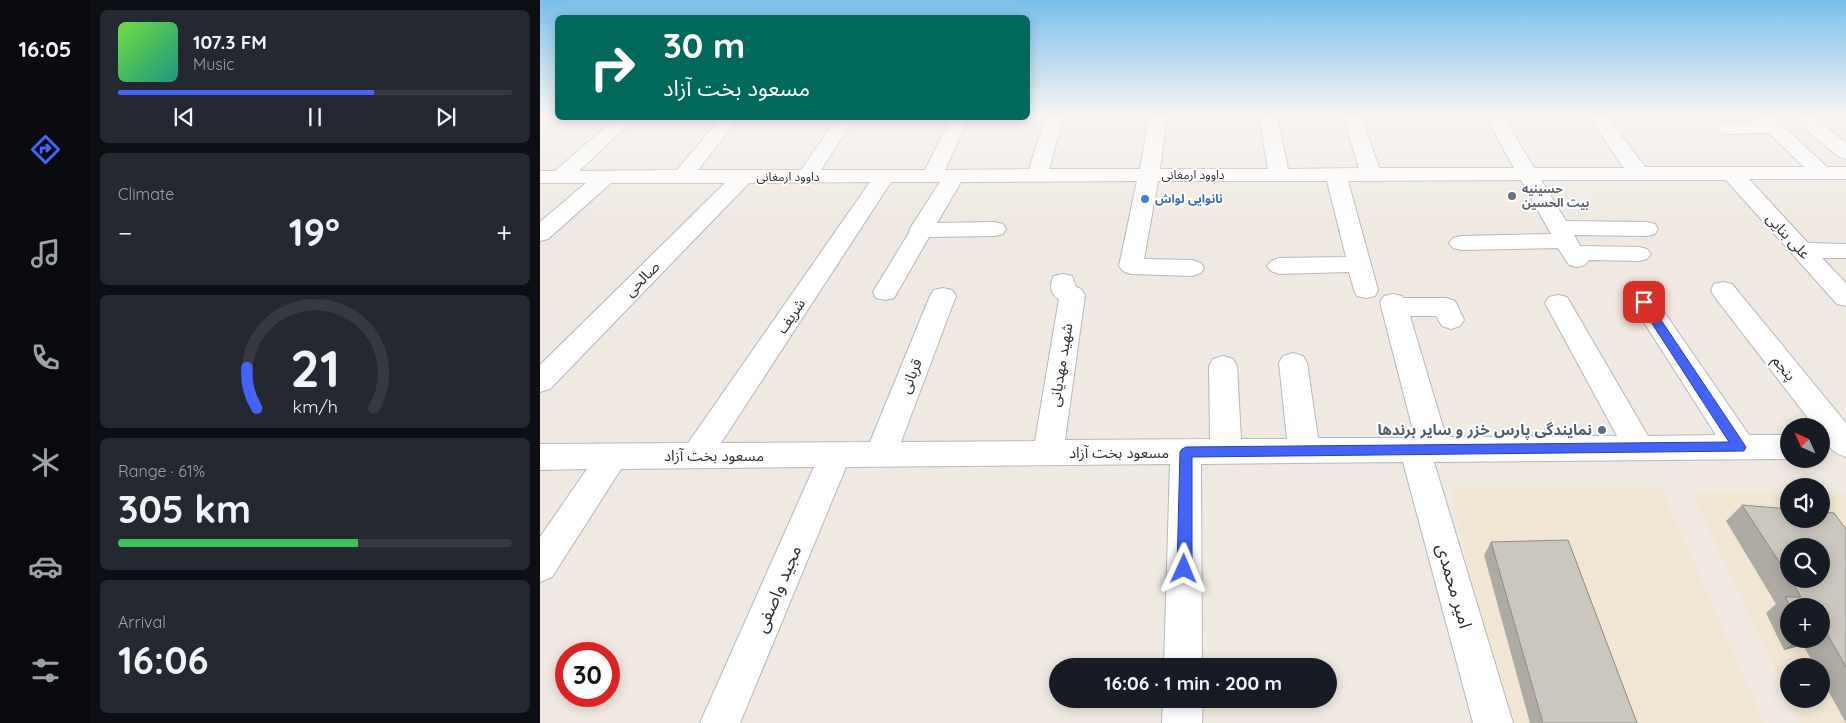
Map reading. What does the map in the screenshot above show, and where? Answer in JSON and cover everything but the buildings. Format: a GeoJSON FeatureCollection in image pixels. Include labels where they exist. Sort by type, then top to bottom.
{"type":"FeatureCollection","features":[{"type":"Feature","properties":{"kind":"street"},"geometry":{"type":"LineString","coordinates":[[550,177],[585,150]]}},
{"type":"Feature","properties":{"kind":"street"},"geometry":{"type":"LineString","coordinates":[[682,177],[704,150]]}},
{"type":"Feature","properties":{"kind":"street"},"geometry":{"type":"LineString","coordinates":[[807,176],[825,150]]}},
{"type":"Feature","properties":{"kind":"street"},"geometry":{"type":"LineString","coordinates":[[885,292],[920,230],[943,176],[951,150]]}},
{"type":"Feature","properties":{"kind":"street"},"geometry":{"type":"LineString","coordinates":[[1037,176],[1045,150]]}},
{"type":"Feature","properties":{"kind":"street"},"geometry":{"type":"LineString","coordinates":[[1153,150],[1131,266],[1192,268]]}},
{"type":"Feature","properties":{"kind":"street"},"geometry":{"type":"LineString","coordinates":[[1274,150],[1279,175]]}},
{"type":"Feature","properties":{"kind":"street"},"geometry":{"type":"LineString","coordinates":[[1363,150],[1371,174]]}},
{"type":"Feature","properties":{"kind":"street"},"geometry":{"type":"LineString","coordinates":[[1514,150],[1569,245]]}},
{"type":"Feature","properties":{"kind":"street"},"geometry":{"type":"LineString","coordinates":[[1621,150],[1639,174]]}},
{"type":"Feature","properties":{"kind":"street"},"geometry":{"type":"LineString","coordinates":[[1797,150],[1822,173]]}},
{"type":"Feature","properties":{"kind":"street","name":"علی بنایی"},"geometry":{"type":"LineString","coordinates":[[1731,173],[1846,298]]}},
{"type":"Feature","properties":{"kind":"street","name":"داوود ارمغانی"},"geometry":{"type":"LineString","coordinates":[[550,177],[1846,173]]}},
{"type":"Feature","properties":{"kind":"street"},"geometry":{"type":"LineString","coordinates":[[1336,175],[1366,290]]}},
{"type":"Feature","properties":{"kind":"street","name":"شریف"},"geometry":{"type":"LineString","coordinates":[[696,456],[885,176]]}},
{"type":"Feature","properties":{"kind":"street"},"geometry":{"type":"LineString","coordinates":[[540,234],[606,177]]}},
{"type":"Feature","properties":{"kind":"street","name":"صالحی"},"geometry":{"type":"LineString","coordinates":[[540,382],[743,177]]}},
{"type":"Feature","properties":{"kind":"street"},"geometry":{"type":"LineString","coordinates":[[1569,245],[1647,228]]}},
{"type":"Feature","properties":{"kind":"street"},"geometry":{"type":"LineString","coordinates":[[920,230],[995,229]]}},
{"type":"Feature","properties":{"kind":"street"},"geometry":{"type":"LineString","coordinates":[[1461,243],[1569,245],[1639,254]]}},
{"type":"Feature","properties":{"kind":"street"},"geometry":{"type":"LineString","coordinates":[[1802,250],[1846,251]]}},
{"type":"Feature","properties":{"kind":"street"},"geometry":{"type":"LineString","coordinates":[[1279,266],[1359,264]]}},
{"type":"Feature","properties":{"kind":"street","name":"شهید مهدیانی"},"geometry":{"type":"LineString","coordinates":[[1048,454],[1072,295],[1064,291],[1063,282]]}},
{"type":"Feature","properties":{"kind":"street","name":"پنجم"},"geometry":{"type":"LineString","coordinates":[[1723,290],[1846,446]]}},
{"type":"Feature","properties":{"kind":"street","name":"قربانی"},"geometry":{"type":"LineString","coordinates":[[880,455],[942,296]]}},
{"type":"Feature","properties":{"kind":"street"},"geometry":{"type":"LineString","coordinates":[[1644,302],[1740,447]]}},
{"type":"Feature","properties":{"kind":"street"},"geometry":{"type":"LineString","coordinates":[[1558,303],[1639,448]]}},
{"type":"Feature","properties":{"kind":"street","name":"امیر محمدی"},"geometry":{"type":"LineString","coordinates":[[1451,320],[1446,307],[1394,304],[1425,450],[1493,723]]}},
{"type":"Feature","properties":{"kind":"street"},"geometry":{"type":"LineString","coordinates":[[1292,363],[1304,451]]}},
{"type":"Feature","properties":{"kind":"street"},"geometry":{"type":"LineString","coordinates":[[1223,366],[1226,452]]}},
{"type":"Feature","properties":{"kind":"street"},"geometry":{"type":"LineString","coordinates":[[1830,446],[1846,446]]}},
{"type":"Feature","properties":{"kind":"street","name":"مسعود بخت آزاد"},"geometry":{"type":"LineString","coordinates":[[540,457],[1780,447]]}},
{"type":"Feature","properties":{"kind":"street"},"geometry":{"type":"LineString","coordinates":[[1183,658],[1186,452]]}},
{"type":"Feature","properties":{"kind":"street","name":"مجید واصفی"},"geometry":{"type":"LineString","coordinates":[[720,723],[835,455]]}},
{"type":"Feature","properties":{"kind":"street"},"geometry":{"type":"LineString","coordinates":[[540,566],[613,456]]}},
{"type":"Feature","properties":{"kind":"street"},"geometry":{"type":"LineString","coordinates":[[1182,723],[1183,708]]}},
{"type":"Feature","properties":{"kind":"shaded area"},"geometry":{"type":"Polygon","coordinates":[[[1451,487],[1661,488],[1764,723],[1500,723],[1451,487]]]}},
{"type":"Feature","properties":{"kind":"shaded area"},"geometry":{"type":"Polygon","coordinates":[[[1692,493],[1780,494],[1780,528],[1830,528],[1830,494],[1846,494],[1846,723],[1800,723],[1793,708],[1830,708],[1830,658],[1780,658],[1780,680],[1692,493]]]}},
{"type":"Feature","properties":{"kind":"place","name":"حسینیه بیت الحسین"},"geometry":{"type":"Point","coordinates":[1512,196]}},
{"type":"Feature","properties":{"kind":"place","name":"نانوایی لواش"},"geometry":{"type":"Point","coordinates":[1145,199]}},
{"type":"Feature","properties":{"kind":"place","name":"نمایندگی پارس خزر و سایر برندها"},"geometry":{"type":"Point","coordinates":[1602,430]}},
{"type":"Feature","properties":{"kind":"route"},"geometry":{"type":"LineString","coordinates":[[1184,569],[1186,452],[1740,447],[1644,302]]}}]}
